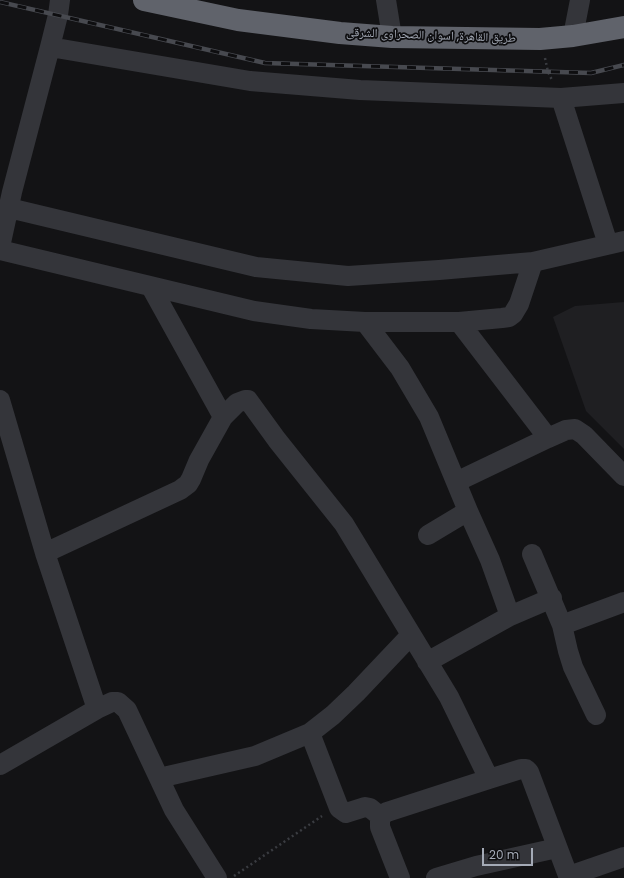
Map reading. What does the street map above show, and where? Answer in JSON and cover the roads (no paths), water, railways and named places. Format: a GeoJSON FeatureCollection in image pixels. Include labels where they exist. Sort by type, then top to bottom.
{"type":"FeatureCollection","features":[{"type":"Feature","properties":{"kind":"highway","name":"طريق القاهرة, اسوان الصحراوى الشرقى"},"geometry":{"type":"LineString","coordinates":[[144,0],[238,20],[340,33],[392,37],[540,39],[573,36],[624,27]]}},
{"type":"Feature","properties":{"kind":"street"},"geometry":{"type":"LineString","coordinates":[[60,0],[58,15],[0,249],[254,311],[311,319],[365,322],[459,322],[509,316],[513,314],[519,304],[533,262]]}},
{"type":"Feature","properties":{"kind":"street"},"geometry":{"type":"LineString","coordinates":[[386,0],[392,37]]}},
{"type":"Feature","properties":{"kind":"street"},"geometry":{"type":"LineString","coordinates":[[573,36],[580,0]]}},
{"type":"Feature","properties":{"kind":"street"},"geometry":{"type":"LineString","coordinates":[[50,47],[250,82],[360,90],[561,98],[624,93]]}},
{"type":"Feature","properties":{"kind":"street"},"geometry":{"type":"LineString","coordinates":[[9,208],[264,268],[348,276],[533,262],[616,242],[561,98]]}},
{"type":"Feature","properties":{"kind":"street"},"geometry":{"type":"LineString","coordinates":[[151,287],[223,417]]}},
{"type":"Feature","properties":{"kind":"street"},"geometry":{"type":"LineString","coordinates":[[365,322],[400,368],[429,417],[490,560],[510,616]]}},
{"type":"Feature","properties":{"kind":"street"},"geometry":{"type":"LineString","coordinates":[[459,322],[548,438]]}},
{"type":"Feature","properties":{"kind":"street"},"geometry":{"type":"LineString","coordinates":[[0,400],[44,552],[97,709]]}},
{"type":"Feature","properties":{"kind":"street"},"geometry":{"type":"LineString","coordinates":[[44,552],[180,490],[188,484],[199,460],[223,417],[241,401],[248,400],[277,440],[344,524],[449,697],[489,778]]}},
{"type":"Feature","properties":{"kind":"street"},"geometry":{"type":"LineString","coordinates":[[456,482],[548,438],[566,430],[575,429],[584,435],[624,476]]}},
{"type":"Feature","properties":{"kind":"street"},"geometry":{"type":"LineString","coordinates":[[428,536],[468,511]]}},
{"type":"Feature","properties":{"kind":"street"},"geometry":{"type":"LineString","coordinates":[[532,554],[552,598],[562,625],[573,667],[596,716]]}},
{"type":"Feature","properties":{"kind":"street"},"geometry":{"type":"LineString","coordinates":[[427,662],[510,616],[552,598]]}},
{"type":"Feature","properties":{"kind":"street"},"geometry":{"type":"LineString","coordinates":[[562,625],[624,602]]}},
{"type":"Feature","properties":{"kind":"street"},"geometry":{"type":"LineString","coordinates":[[159,778],[255,756],[310,733],[333,715],[356,693],[411,635]]}},
{"type":"Feature","properties":{"kind":"street"},"geometry":{"type":"LineString","coordinates":[[0,765],[97,709],[112,702],[118,702],[127,710],[174,810],[217,878]]}},
{"type":"Feature","properties":{"kind":"street"},"geometry":{"type":"LineString","coordinates":[[310,733],[339,808],[346,813],[365,807],[370,808],[380,816]]}},
{"type":"Feature","properties":{"kind":"street"},"geometry":{"type":"LineString","coordinates":[[380,816],[386,812],[489,778],[526,769],[569,877],[624,857]]}},
{"type":"Feature","properties":{"kind":"street"},"geometry":{"type":"LineString","coordinates":[[380,816],[380,826],[400,878]]}},
{"type":"Feature","properties":{"kind":"street"},"geometry":{"type":"LineString","coordinates":[[436,878],[476,866],[557,848]]}},
{"type":"Feature","properties":{"kind":"railway"},"geometry":{"type":"LineString","coordinates":[[0,2],[265,63],[591,73],[624,65]]}}]}
